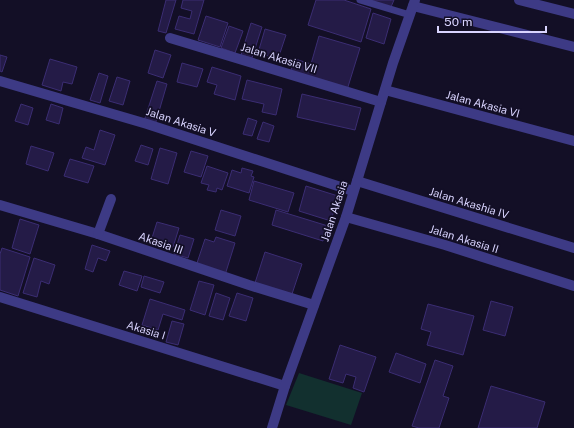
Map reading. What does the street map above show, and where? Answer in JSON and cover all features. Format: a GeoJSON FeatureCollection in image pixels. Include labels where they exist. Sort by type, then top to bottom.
{"type":"FeatureCollection","features":[{"type":"Feature","properties":{"kind":"street"},"geometry":{"type":"LineString","coordinates":[[519,0],[541,3],[574,14]]}},
{"type":"Feature","properties":{"kind":"street"},"geometry":{"type":"LineString","coordinates":[[413,7],[574,47]]}},
{"type":"Feature","properties":{"kind":"street","name":"Jalan Akasia"},"geometry":{"type":"LineString","coordinates":[[272,428],[284,386],[346,218],[381,102],[413,7]]}},
{"type":"Feature","properties":{"kind":"street","name":"Jalan Akasia VII"},"geometry":{"type":"LineString","coordinates":[[170,38],[381,102]]}},
{"type":"Feature","properties":{"kind":"street","name":"Jalan Akasia V"},"geometry":{"type":"LineString","coordinates":[[0,81],[355,186]]}},
{"type":"Feature","properties":{"kind":"street","name":"Jalan Akasia VI"},"geometry":{"type":"LineString","coordinates":[[385,90],[574,141]]}},
{"type":"Feature","properties":{"kind":"street","name":"Jalan Akashia IV"},"geometry":{"type":"LineString","coordinates":[[355,186],[574,248]]}},
{"type":"Feature","properties":{"kind":"street"},"geometry":{"type":"LineString","coordinates":[[98,234],[110,199]]}},
{"type":"Feature","properties":{"kind":"street","name":"Akasia III"},"geometry":{"type":"LineString","coordinates":[[0,205],[98,234],[248,286],[314,305]]}},
{"type":"Feature","properties":{"kind":"street","name":"Jalan Akasia II"},"geometry":{"type":"LineString","coordinates":[[346,218],[445,245],[574,286]]}},
{"type":"Feature","properties":{"kind":"street","name":"Akasia I"},"geometry":{"type":"LineString","coordinates":[[0,297],[284,386]]}},
{"type":"Feature","properties":{"kind":"lane"},"geometry":{"type":"LineString","coordinates":[[360,0],[413,7]]}},
{"type":"Feature","properties":{"kind":"green space"},"geometry":{"type":"Polygon","coordinates":[[[299,373],[362,393],[351,425],[286,405],[299,373]]]}},
{"type":"Feature","properties":{"kind":"building"},"geometry":{"type":"Polygon","coordinates":[[[166,0],[176,0],[166,33],[158,31],[166,0]]]}},
{"type":"Feature","properties":{"kind":"building"},"geometry":{"type":"Polygon","coordinates":[[[183,0],[204,0],[194,34],[175,29],[179,16],[190,19],[192,11],[181,8],[183,0]]]}},
{"type":"Feature","properties":{"kind":"building"},"geometry":{"type":"Polygon","coordinates":[[[316,0],[344,0],[371,9],[361,42],[308,25],[316,0]]]}},
{"type":"Feature","properties":{"kind":"building"},"geometry":{"type":"Polygon","coordinates":[[[368,0],[394,0],[391,7],[368,0]]]}},
{"type":"Feature","properties":{"kind":"building"},"geometry":{"type":"Polygon","coordinates":[[[373,13],[391,19],[384,44],[366,38],[373,13]]]}},
{"type":"Feature","properties":{"kind":"building"},"geometry":{"type":"Polygon","coordinates":[[[206,16],[228,23],[220,47],[198,40],[206,16]]]}},
{"type":"Feature","properties":{"kind":"building"},"geometry":{"type":"Polygon","coordinates":[[[251,23],[262,27],[252,58],[241,55],[251,23]]]}},
{"type":"Feature","properties":{"kind":"building"},"geometry":{"type":"Polygon","coordinates":[[[229,26],[243,31],[235,53],[221,48],[229,26]]]}},
{"type":"Feature","properties":{"kind":"building"},"geometry":{"type":"Polygon","coordinates":[[[265,29],[286,35],[278,59],[258,53],[265,29]]]}},
{"type":"Feature","properties":{"kind":"building"},"geometry":{"type":"Polygon","coordinates":[[[319,36],[360,48],[347,90],[290,73],[295,59],[311,64],[319,36]]]}},
{"type":"Feature","properties":{"kind":"building"},"geometry":{"type":"Polygon","coordinates":[[[155,50],[171,55],[163,78],[148,73],[155,50]]]}},
{"type":"Feature","properties":{"kind":"building"},"geometry":{"type":"Polygon","coordinates":[[[0,55],[7,57],[2,72],[0,71],[0,55]]]}},
{"type":"Feature","properties":{"kind":"building"},"geometry":{"type":"Polygon","coordinates":[[[50,59],[77,67],[72,84],[63,82],[61,91],[42,85],[50,59]]]}},
{"type":"Feature","properties":{"kind":"building"},"geometry":{"type":"Polygon","coordinates":[[[182,63],[203,69],[197,87],[177,82],[182,63]]]}},
{"type":"Feature","properties":{"kind":"building"},"geometry":{"type":"Polygon","coordinates":[[[212,67],[241,76],[235,100],[214,94],[217,85],[207,82],[212,67]]]}},
{"type":"Feature","properties":{"kind":"building"},"geometry":{"type":"Polygon","coordinates":[[[99,73],[108,76],[100,103],[90,100],[99,73]]]}},
{"type":"Feature","properties":{"kind":"building"},"geometry":{"type":"Polygon","coordinates":[[[117,77],[130,81],[123,105],[109,101],[117,77]]]}},
{"type":"Feature","properties":{"kind":"building"},"geometry":{"type":"Polygon","coordinates":[[[247,80],[282,89],[276,115],[262,112],[264,104],[242,99],[247,80]]]}},
{"type":"Feature","properties":{"kind":"building"},"geometry":{"type":"Polygon","coordinates":[[[157,81],[167,84],[155,125],[144,121],[157,81]]]}},
{"type":"Feature","properties":{"kind":"building"},"geometry":{"type":"Polygon","coordinates":[[[302,94],[361,108],[355,130],[297,117],[302,94]]]}},
{"type":"Feature","properties":{"kind":"building"},"geometry":{"type":"Polygon","coordinates":[[[21,104],[33,108],[28,125],[15,121],[21,104]]]}},
{"type":"Feature","properties":{"kind":"building"},"geometry":{"type":"Polygon","coordinates":[[[51,104],[63,108],[59,124],[46,120],[51,104]]]}},
{"type":"Feature","properties":{"kind":"building"},"geometry":{"type":"Polygon","coordinates":[[[248,118],[257,121],[252,136],[243,134],[248,118]]]}},
{"type":"Feature","properties":{"kind":"building"},"geometry":{"type":"Polygon","coordinates":[[[263,122],[274,126],[269,142],[257,139],[263,122]]]}},
{"type":"Feature","properties":{"kind":"building"},"geometry":{"type":"Polygon","coordinates":[[[100,130],[115,135],[105,165],[82,158],[86,147],[94,150],[100,130]]]}},
{"type":"Feature","properties":{"kind":"building"},"geometry":{"type":"Polygon","coordinates":[[[141,145],[153,149],[148,165],[135,161],[141,145]]]}},
{"type":"Feature","properties":{"kind":"building"},"geometry":{"type":"Polygon","coordinates":[[[31,146],[54,153],[48,171],[26,164],[31,146]]]}},
{"type":"Feature","properties":{"kind":"building"},"geometry":{"type":"Polygon","coordinates":[[[160,148],[177,153],[168,184],[151,179],[160,148]]]}},
{"type":"Feature","properties":{"kind":"building"},"geometry":{"type":"Polygon","coordinates":[[[191,151],[208,156],[201,177],[184,172],[191,151]]]}},
{"type":"Feature","properties":{"kind":"building"},"geometry":{"type":"Polygon","coordinates":[[[70,159],[94,166],[88,183],[64,176],[70,159]]]}},
{"type":"Feature","properties":{"kind":"building"},"geometry":{"type":"Polygon","coordinates":[[[207,166],[228,173],[222,190],[217,188],[216,192],[207,190],[209,185],[201,183],[207,166]]]}},
{"type":"Feature","properties":{"kind":"building"},"geometry":{"type":"Polygon","coordinates":[[[242,168],[253,171],[251,176],[254,177],[249,193],[227,186],[232,170],[241,173],[242,168]]]}},
{"type":"Feature","properties":{"kind":"building"},"geometry":{"type":"Polygon","coordinates":[[[254,181],[294,193],[288,212],[249,200],[254,181]]]}},
{"type":"Feature","properties":{"kind":"building"},"geometry":{"type":"Polygon","coordinates":[[[306,186],[338,196],[331,221],[299,211],[306,186]]]}},
{"type":"Feature","properties":{"kind":"building"},"geometry":{"type":"Polygon","coordinates":[[[221,210],[241,216],[235,236],[215,230],[221,210]]]}},
{"type":"Feature","properties":{"kind":"building"},"geometry":{"type":"Polygon","coordinates":[[[276,210],[328,226],[323,241],[272,225],[276,210]]]}},
{"type":"Feature","properties":{"kind":"building"},"geometry":{"type":"Polygon","coordinates":[[[20,219],[39,225],[30,254],[12,248],[20,219]]]}},
{"type":"Feature","properties":{"kind":"building"},"geometry":{"type":"Polygon","coordinates":[[[157,222],[179,228],[173,247],[151,241],[157,222]]]}},
{"type":"Feature","properties":{"kind":"building"},"geometry":{"type":"Polygon","coordinates":[[[180,235],[194,239],[188,258],[174,254],[180,235]]]}},
{"type":"Feature","properties":{"kind":"building"},"geometry":{"type":"Polygon","coordinates":[[[216,237],[235,243],[225,275],[196,266],[205,239],[214,242],[216,237]]]}},
{"type":"Feature","properties":{"kind":"building"},"geometry":{"type":"Polygon","coordinates":[[[92,245],[110,251],[106,261],[98,258],[93,272],[85,269],[92,245]]]}},
{"type":"Feature","properties":{"kind":"building"},"geometry":{"type":"Polygon","coordinates":[[[2,248],[30,257],[18,296],[0,290],[0,254],[2,248]]]}},
{"type":"Feature","properties":{"kind":"building"},"geometry":{"type":"Polygon","coordinates":[[[265,252],[302,264],[291,297],[254,286],[265,252]]]}},
{"type":"Feature","properties":{"kind":"building"},"geometry":{"type":"Polygon","coordinates":[[[34,258],[55,265],[49,284],[41,281],[37,297],[23,293],[34,258]]]}},
{"type":"Feature","properties":{"kind":"building"},"geometry":{"type":"Polygon","coordinates":[[[124,271],[142,276],[137,291],[119,285],[124,271]]]}},
{"type":"Feature","properties":{"kind":"building"},"geometry":{"type":"Polygon","coordinates":[[[144,276],[164,282],[160,293],[141,287],[144,276]]]}},
{"type":"Feature","properties":{"kind":"building"},"geometry":{"type":"Polygon","coordinates":[[[199,281],[214,285],[205,315],[190,310],[199,281]]]}},
{"type":"Feature","properties":{"kind":"building"},"geometry":{"type":"Polygon","coordinates":[[[216,293],[230,298],[223,320],[209,316],[216,293]]]}},
{"type":"Feature","properties":{"kind":"building"},"geometry":{"type":"Polygon","coordinates":[[[237,293],[253,298],[246,321],[229,316],[237,293]]]}},
{"type":"Feature","properties":{"kind":"building"},"geometry":{"type":"Polygon","coordinates":[[[150,299],[185,310],[182,320],[163,314],[158,330],[142,325],[150,299]]]}},
{"type":"Feature","properties":{"kind":"building"},"geometry":{"type":"Polygon","coordinates":[[[491,301],[513,307],[505,336],[483,330],[491,301]]]}},
{"type":"Feature","properties":{"kind":"building"},"geometry":{"type":"Polygon","coordinates":[[[428,304],[474,316],[463,355],[427,345],[431,332],[421,329],[428,304]]]}},
{"type":"Feature","properties":{"kind":"building"},"geometry":{"type":"Polygon","coordinates":[[[172,321],[184,324],[178,345],[166,342],[172,321]]]}},
{"type":"Feature","properties":{"kind":"building"},"geometry":{"type":"Polygon","coordinates":[[[340,345],[376,357],[364,392],[353,388],[356,377],[346,374],[343,383],[329,379],[340,345]]]}},
{"type":"Feature","properties":{"kind":"building"},"geometry":{"type":"Polygon","coordinates":[[[396,353],[426,364],[420,383],[389,372],[396,353]]]}},
{"type":"Feature","properties":{"kind":"building"},"geometry":{"type":"Polygon","coordinates":[[[435,360],[453,366],[443,396],[449,398],[439,428],[419,428],[412,426],[435,360]]]}},
{"type":"Feature","properties":{"kind":"building"},"geometry":{"type":"Polygon","coordinates":[[[491,386],[545,402],[537,428],[478,428],[491,386]]]}}]}
